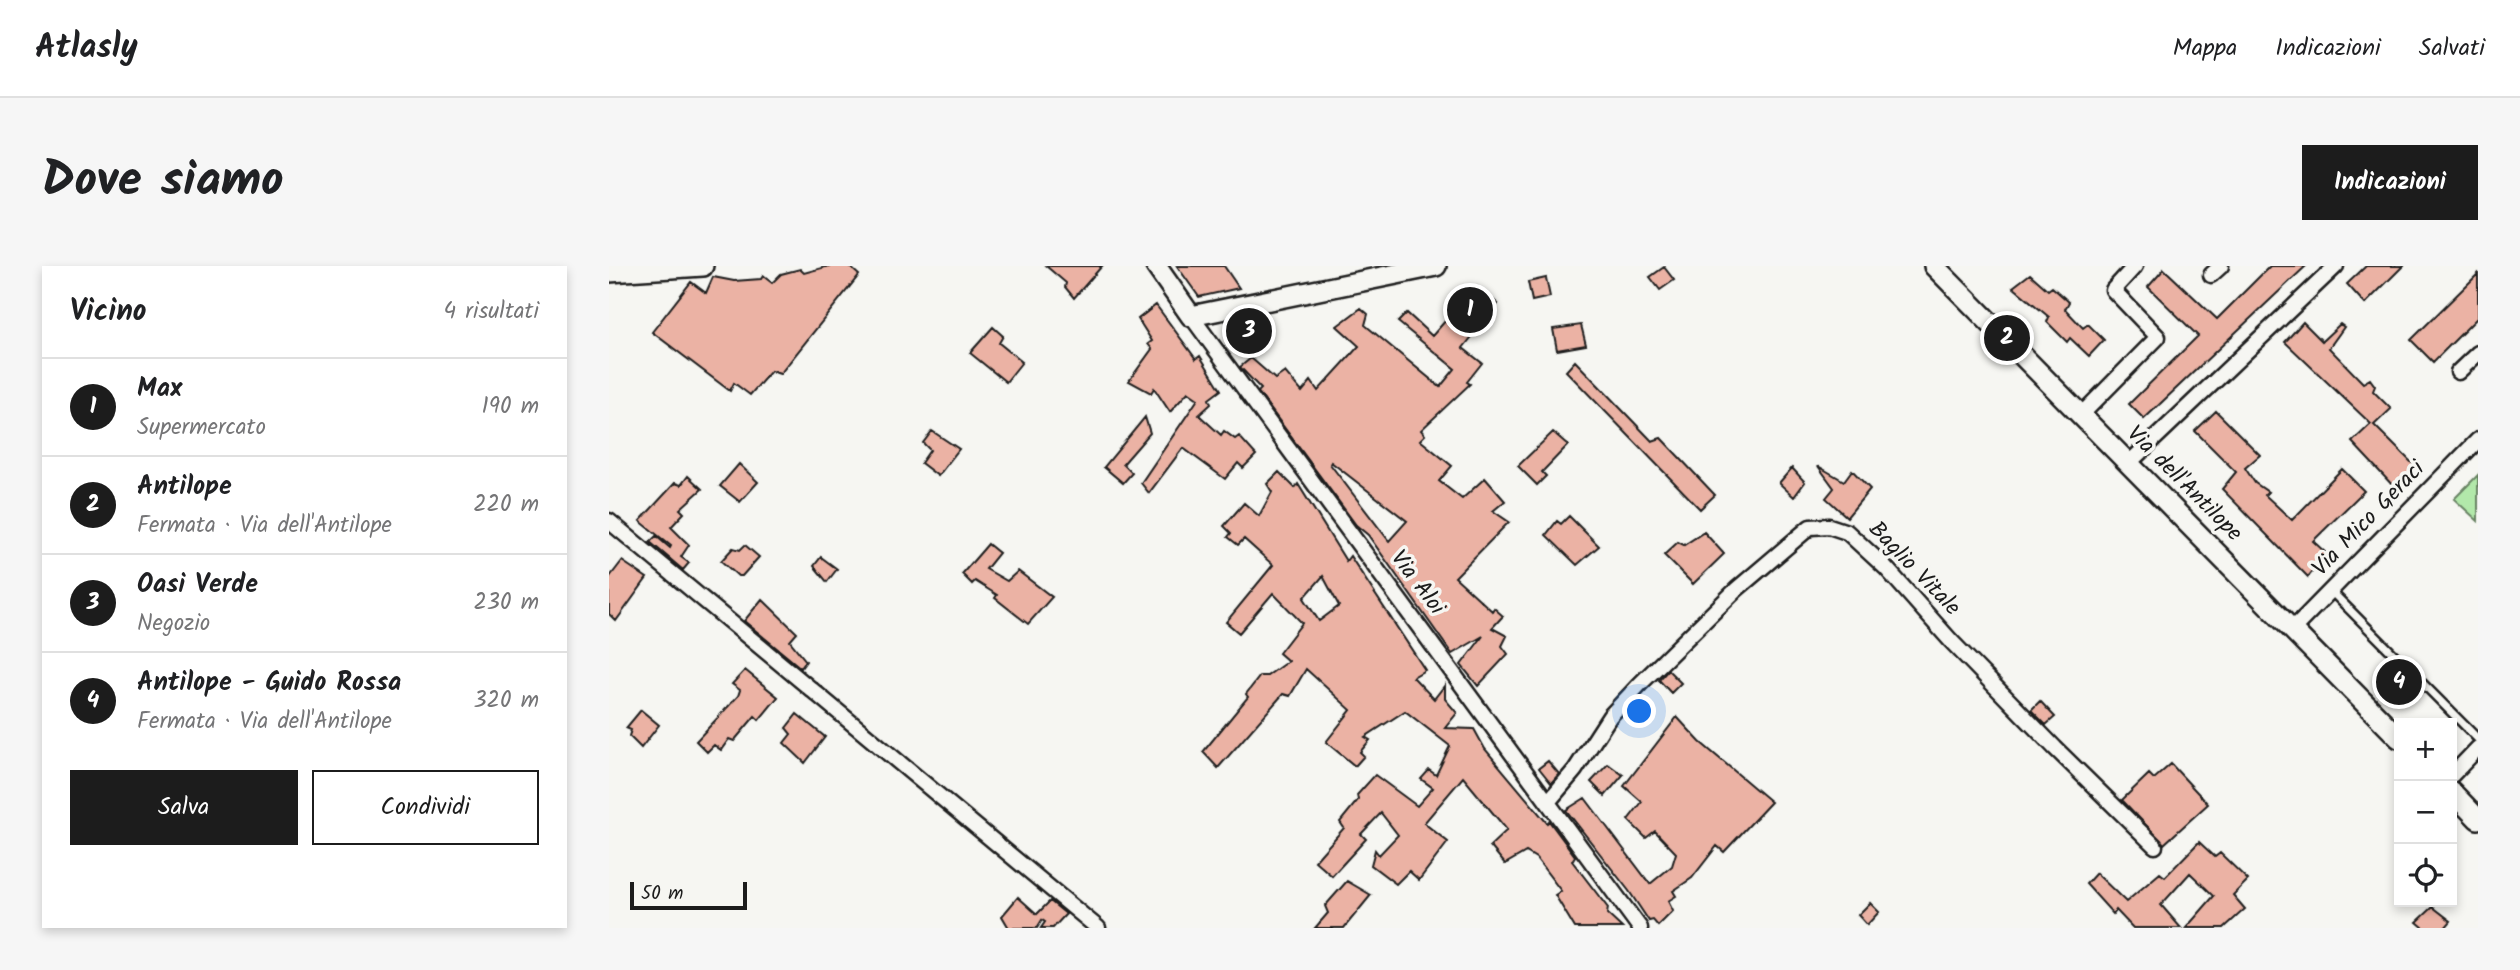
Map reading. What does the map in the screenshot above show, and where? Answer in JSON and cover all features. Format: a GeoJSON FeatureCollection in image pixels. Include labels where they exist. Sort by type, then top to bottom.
{"type":"FeatureCollection","features":[{"type":"Feature","properties":{"kind":"street"},"geometry":{"type":"LineString","coordinates":[[609,272],[703,266]]}},
{"type":"Feature","properties":{"kind":"street","name":"Via Aloi"},"geometry":{"type":"LineString","coordinates":[[1156,266],[1640,928]]}},
{"type":"Feature","properties":{"kind":"street"},"geometry":{"type":"LineString","coordinates":[[1191,316],[1436,266]]}},
{"type":"Feature","properties":{"kind":"street"},"geometry":{"type":"LineString","coordinates":[[2081,415],[2158,337],[2113,290],[2136,266]]}},
{"type":"Feature","properties":{"kind":"street"},"geometry":{"type":"LineString","coordinates":[[2129,463],[2329,268]]}},
{"type":"Feature","properties":{"kind":"street","name":"Via dell'Antilope"},"geometry":{"type":"LineString","coordinates":[[1946,270],[2081,415],[2394,733]]}},
{"type":"Feature","properties":{"kind":"street"},"geometry":{"type":"LineString","coordinates":[[2458,372],[2478,353]]}},
{"type":"Feature","properties":{"kind":"street","name":"Via Mico Geraci"},"geometry":{"type":"LineString","coordinates":[[2293,629],[2478,440]]}},
{"type":"Feature","properties":{"kind":"street"},"geometry":{"type":"LineString","coordinates":[[609,520],[1098,928]]}},
{"type":"Feature","properties":{"kind":"street","name":"Baglio Vitale"},"geometry":{"type":"LineString","coordinates":[[1548,802],[1575,770],[1610,716],[1688,635],[1810,527],[1829,526],[1847,532],[1886,568],[1951,641],[2155,846]]}},
{"type":"Feature","properties":{"kind":"street"},"geometry":{"type":"LineString","coordinates":[[2457,770],[2478,748]]}},
{"type":"Feature","properties":{"kind":"street"},"geometry":{"type":"LineString","coordinates":[[2457,797],[2478,819]]}},
{"type":"Feature","properties":{"kind":"lane"},"geometry":{"type":"LineString","coordinates":[[2331,590],[2478,739]]}},
{"type":"Feature","properties":{"kind":"green space"},"geometry":{"type":"Polygon","coordinates":[[[2478,475],[2478,521],[2454,499],[2478,475]]]}},
{"type":"Feature","properties":{"kind":"building"},"geometry":{"type":"Polygon","coordinates":[[[829,266],[849,266],[859,275],[780,374],[771,371],[750,395],[734,383],[730,391],[652,332],[691,282],[706,293],[713,277],[734,281],[761,279],[763,276],[772,283],[781,274],[800,269],[804,273],[829,266]]]}},
{"type":"Feature","properties":{"kind":"building"},"geometry":{"type":"Polygon","coordinates":[[[1046,266],[1102,266],[1074,298],[1065,287],[1066,283],[1046,266]]]}},
{"type":"Feature","properties":{"kind":"building"},"geometry":{"type":"Polygon","coordinates":[[[1177,266],[1224,266],[1239,288],[1199,297],[1177,266]]]}},
{"type":"Feature","properties":{"kind":"building"},"geometry":{"type":"Polygon","coordinates":[[[2270,266],[2306,266],[2144,419],[2129,404],[2198,336],[2148,287],[2164,269],[2217,319],[2270,266]]]}},
{"type":"Feature","properties":{"kind":"building"},"geometry":{"type":"Polygon","coordinates":[[[2366,266],[2403,266],[2365,304],[2347,284],[2366,266]]]}},
{"type":"Feature","properties":{"kind":"building"},"geometry":{"type":"Polygon","coordinates":[[[1664,267],[1674,280],[1660,290],[1650,277],[1664,267]]]}},
{"type":"Feature","properties":{"kind":"building"},"geometry":{"type":"Polygon","coordinates":[[[2030,274],[2048,290],[2052,287],[2069,302],[2065,309],[2083,328],[2088,324],[2104,340],[2089,356],[2070,338],[2067,342],[2047,322],[2049,317],[2013,287],[2030,274]]]}},
{"type":"Feature","properties":{"kind":"building"},"geometry":{"type":"Polygon","coordinates":[[[2478,274],[2478,317],[2433,362],[2411,340],[2478,274]]]}},
{"type":"Feature","properties":{"kind":"building"},"geometry":{"type":"Polygon","coordinates":[[[1546,278],[1550,297],[1532,301],[1528,282],[1546,278]]]}},
{"type":"Feature","properties":{"kind":"building"},"geometry":{"type":"Polygon","coordinates":[[[1476,286],[1498,304],[1463,348],[1482,363],[1467,382],[1470,384],[1421,430],[1425,435],[1420,440],[1452,466],[1439,481],[1462,499],[1485,478],[1505,501],[1493,511],[1509,522],[1455,577],[1492,611],[1494,608],[1503,616],[1492,628],[1507,636],[1502,646],[1508,654],[1478,686],[1461,665],[1483,636],[1452,654],[1368,535],[1356,525],[1258,392],[1261,389],[1240,367],[1251,358],[1275,379],[1285,372],[1302,392],[1311,381],[1318,391],[1359,346],[1337,326],[1361,308],[1368,314],[1365,325],[1440,387],[1455,369],[1398,322],[1407,313],[1432,336],[1476,286]],[[1331,462],[1389,541],[1407,521],[1331,462]]]}},
{"type":"Feature","properties":{"kind":"building"},"geometry":{"type":"Polygon","coordinates":[[[1156,305],[1196,359],[1200,356],[1221,390],[1209,399],[1211,404],[1199,415],[1221,435],[1224,431],[1235,439],[1239,436],[1256,455],[1243,468],[1238,463],[1225,479],[1183,448],[1149,493],[1141,483],[1198,399],[1188,392],[1170,412],[1154,388],[1151,393],[1129,381],[1152,349],[1148,344],[1152,341],[1138,319],[1156,305]]]}},
{"type":"Feature","properties":{"kind":"building"},"geometry":{"type":"Polygon","coordinates":[[[2303,322],[2322,341],[2340,324],[2344,327],[2329,348],[2363,383],[2370,379],[2375,386],[2373,391],[2391,409],[2374,425],[2416,467],[2395,488],[2352,442],[2371,424],[2285,342],[2303,322]]]}},
{"type":"Feature","properties":{"kind":"building"},"geometry":{"type":"Polygon","coordinates":[[[1581,325],[1586,345],[1557,350],[1553,329],[1581,325]]]}},
{"type":"Feature","properties":{"kind":"building"},"geometry":{"type":"Polygon","coordinates":[[[993,327],[1003,336],[999,343],[1022,362],[1006,382],[970,353],[993,327]]]}},
{"type":"Feature","properties":{"kind":"building"},"geometry":{"type":"Polygon","coordinates":[[[1575,361],[1652,441],[1661,438],[1715,495],[1700,509],[1566,371],[1575,361]]]}},
{"type":"Feature","properties":{"kind":"building"},"geometry":{"type":"Polygon","coordinates":[[[2216,411],[2260,455],[2245,468],[2255,483],[2268,492],[2265,495],[2292,520],[2342,469],[2364,491],[2313,541],[2327,554],[2308,577],[2222,489],[2236,472],[2195,431],[2216,411]]]}},
{"type":"Feature","properties":{"kind":"building"},"geometry":{"type":"Polygon","coordinates":[[[1145,417],[1150,433],[1123,464],[1132,473],[1123,483],[1104,467],[1145,417]]]}},
{"type":"Feature","properties":{"kind":"building"},"geometry":{"type":"Polygon","coordinates":[[[932,431],[959,449],[938,476],[921,463],[930,450],[923,443],[932,431]]]}},
{"type":"Feature","properties":{"kind":"building"},"geometry":{"type":"Polygon","coordinates":[[[1553,432],[1568,445],[1542,472],[1546,476],[1537,485],[1518,466],[1553,432]]]}},
{"type":"Feature","properties":{"kind":"building"},"geometry":{"type":"Polygon","coordinates":[[[739,464],[758,482],[740,502],[720,486],[739,464]]]}},
{"type":"Feature","properties":{"kind":"building"},"geometry":{"type":"Polygon","coordinates":[[[1818,466],[1844,481],[1852,470],[1870,489],[1847,517],[1826,498],[1834,488],[1818,466]]]}},
{"type":"Feature","properties":{"kind":"building"},"geometry":{"type":"Polygon","coordinates":[[[1792,468],[1805,482],[1794,497],[1779,483],[1792,468]]]}},
{"type":"Feature","properties":{"kind":"building"},"geometry":{"type":"Polygon","coordinates":[[[1279,472],[1295,488],[1298,484],[1346,561],[1350,556],[1425,670],[1413,677],[1434,699],[1445,685],[1445,699],[1457,713],[1445,728],[1474,729],[1485,749],[1547,823],[1549,821],[1575,856],[1572,861],[1608,908],[1607,914],[1622,928],[1575,928],[1555,895],[1561,891],[1536,858],[1526,852],[1505,864],[1490,846],[1507,830],[1463,777],[1424,823],[1448,842],[1419,880],[1409,871],[1396,884],[1371,865],[1375,850],[1379,855],[1398,835],[1381,813],[1361,834],[1366,839],[1332,876],[1315,861],[1344,828],[1340,822],[1358,800],[1357,795],[1375,775],[1417,806],[1433,788],[1421,779],[1429,770],[1436,775],[1450,746],[1405,711],[1365,737],[1370,740],[1360,752],[1364,756],[1355,766],[1326,742],[1351,710],[1306,669],[1290,696],[1283,694],[1218,768],[1203,752],[1248,697],[1246,694],[1260,676],[1267,676],[1288,661],[1279,653],[1302,623],[1273,593],[1239,633],[1226,622],[1273,565],[1244,539],[1238,545],[1228,537],[1231,533],[1224,526],[1244,503],[1259,516],[1272,492],[1267,484],[1279,472]],[[1323,576],[1304,598],[1319,621],[1339,606],[1323,576]]]}},
{"type":"Feature","properties":{"kind":"building"},"geometry":{"type":"Polygon","coordinates":[[[688,476],[702,489],[680,509],[684,513],[671,527],[689,545],[681,557],[689,563],[683,570],[650,542],[656,536],[670,548],[671,546],[640,521],[675,483],[681,485],[688,476]]]}},
{"type":"Feature","properties":{"kind":"building"},"geometry":{"type":"Polygon","coordinates":[[[1569,516],[1599,546],[1577,565],[1546,535],[1557,521],[1561,524],[1569,516]]]}},
{"type":"Feature","properties":{"kind":"building"},"geometry":{"type":"Polygon","coordinates":[[[1704,532],[1724,554],[1693,584],[1664,555],[1678,542],[1684,545],[1704,532]]]}},
{"type":"Feature","properties":{"kind":"building"},"geometry":{"type":"Polygon","coordinates":[[[988,544],[999,553],[986,569],[1007,581],[1018,571],[1052,597],[1028,624],[995,598],[997,595],[975,581],[972,584],[962,574],[988,544]]]}},
{"type":"Feature","properties":{"kind":"building"},"geometry":{"type":"Polygon","coordinates":[[[745,545],[759,557],[742,576],[738,576],[721,561],[733,548],[740,550],[745,545]]]}},
{"type":"Feature","properties":{"kind":"building"},"geometry":{"type":"Polygon","coordinates":[[[821,557],[837,569],[827,582],[814,566],[821,557]]]}},
{"type":"Feature","properties":{"kind":"building"},"geometry":{"type":"Polygon","coordinates":[[[622,561],[647,578],[616,621],[609,614],[609,578],[622,561]]]}},
{"type":"Feature","properties":{"kind":"building"},"geometry":{"type":"Polygon","coordinates":[[[762,599],[797,633],[790,641],[806,661],[801,668],[744,621],[762,599]]]}},
{"type":"Feature","properties":{"kind":"building"},"geometry":{"type":"Polygon","coordinates":[[[745,670],[778,697],[759,720],[755,716],[734,741],[729,739],[721,750],[714,745],[707,752],[696,741],[738,696],[740,690],[732,684],[745,670]]]}},
{"type":"Feature","properties":{"kind":"building"},"geometry":{"type":"Polygon","coordinates":[[[1668,670],[1681,683],[1671,693],[1659,680],[1668,670]]]}},
{"type":"Feature","properties":{"kind":"building"},"geometry":{"type":"Polygon","coordinates":[[[2040,701],[2055,717],[2046,725],[2031,710],[2040,701]]]}},
{"type":"Feature","properties":{"kind":"building"},"geometry":{"type":"Polygon","coordinates":[[[641,710],[659,725],[641,748],[629,736],[631,730],[626,728],[641,710]]]}},
{"type":"Feature","properties":{"kind":"building"},"geometry":{"type":"Polygon","coordinates":[[[797,714],[825,737],[805,763],[784,743],[791,734],[786,728],[797,714]]]}},
{"type":"Feature","properties":{"kind":"building"},"geometry":{"type":"Polygon","coordinates":[[[1677,717],[1700,742],[1771,802],[1724,852],[1717,846],[1692,878],[1673,891],[1676,896],[1668,901],[1673,911],[1658,926],[1653,920],[1649,921],[1566,810],[1585,798],[1650,884],[1672,866],[1676,853],[1655,831],[1646,838],[1628,820],[1642,802],[1624,786],[1677,717]]]}},
{"type":"Feature","properties":{"kind":"building"},"geometry":{"type":"Polygon","coordinates":[[[1548,761],[1559,774],[1551,783],[1539,768],[1548,761]]]}},
{"type":"Feature","properties":{"kind":"building"},"geometry":{"type":"Polygon","coordinates":[[[1608,764],[1623,775],[1605,796],[1591,782],[1608,764]]]}},
{"type":"Feature","properties":{"kind":"building"},"geometry":{"type":"Polygon","coordinates":[[[2171,764],[2208,804],[2164,844],[2122,800],[2149,774],[2154,779],[2171,764]]]}},
{"type":"Feature","properties":{"kind":"building"},"geometry":{"type":"Polygon","coordinates":[[[2199,842],[2215,857],[2220,853],[2248,880],[2233,895],[2245,909],[2224,928],[2186,928],[2214,896],[2190,873],[2161,905],[2181,928],[2133,928],[2116,910],[2113,914],[2086,884],[2096,873],[2126,902],[2160,873],[2165,877],[2199,842]]]}},
{"type":"Feature","properties":{"kind":"building"},"geometry":{"type":"Polygon","coordinates":[[[1347,881],[1371,895],[1344,928],[1315,928],[1328,913],[1325,906],[1347,881]]]}},
{"type":"Feature","properties":{"kind":"building"},"geometry":{"type":"Polygon","coordinates":[[[1018,897],[1037,914],[1050,901],[1066,914],[1053,928],[1041,928],[1045,922],[1042,920],[1037,928],[1009,928],[1002,916],[1018,897]]]}},
{"type":"Feature","properties":{"kind":"building"},"geometry":{"type":"Polygon","coordinates":[[[1870,903],[1879,912],[1867,925],[1858,915],[1870,903]]]}},
{"type":"Feature","properties":{"kind":"building"},"geometry":{"type":"Polygon","coordinates":[[[2433,907],[2451,921],[2445,928],[2424,928],[2417,922],[2433,907]]]}},
{"type":"Feature","properties":{"kind":"place","name":"Max"},"geometry":{"type":"Point","coordinates":[1470,310]}},
{"type":"Feature","properties":{"kind":"place","name":"Oasi Verde"},"geometry":{"type":"Point","coordinates":[1249,331]}},
{"type":"Feature","properties":{"kind":"place","name":"Antilope"},"geometry":{"type":"Point","coordinates":[2007,338]}},
{"type":"Feature","properties":{"kind":"place","name":"Antilope - Guido Rossa"},"geometry":{"type":"Point","coordinates":[2399,682]}}]}
